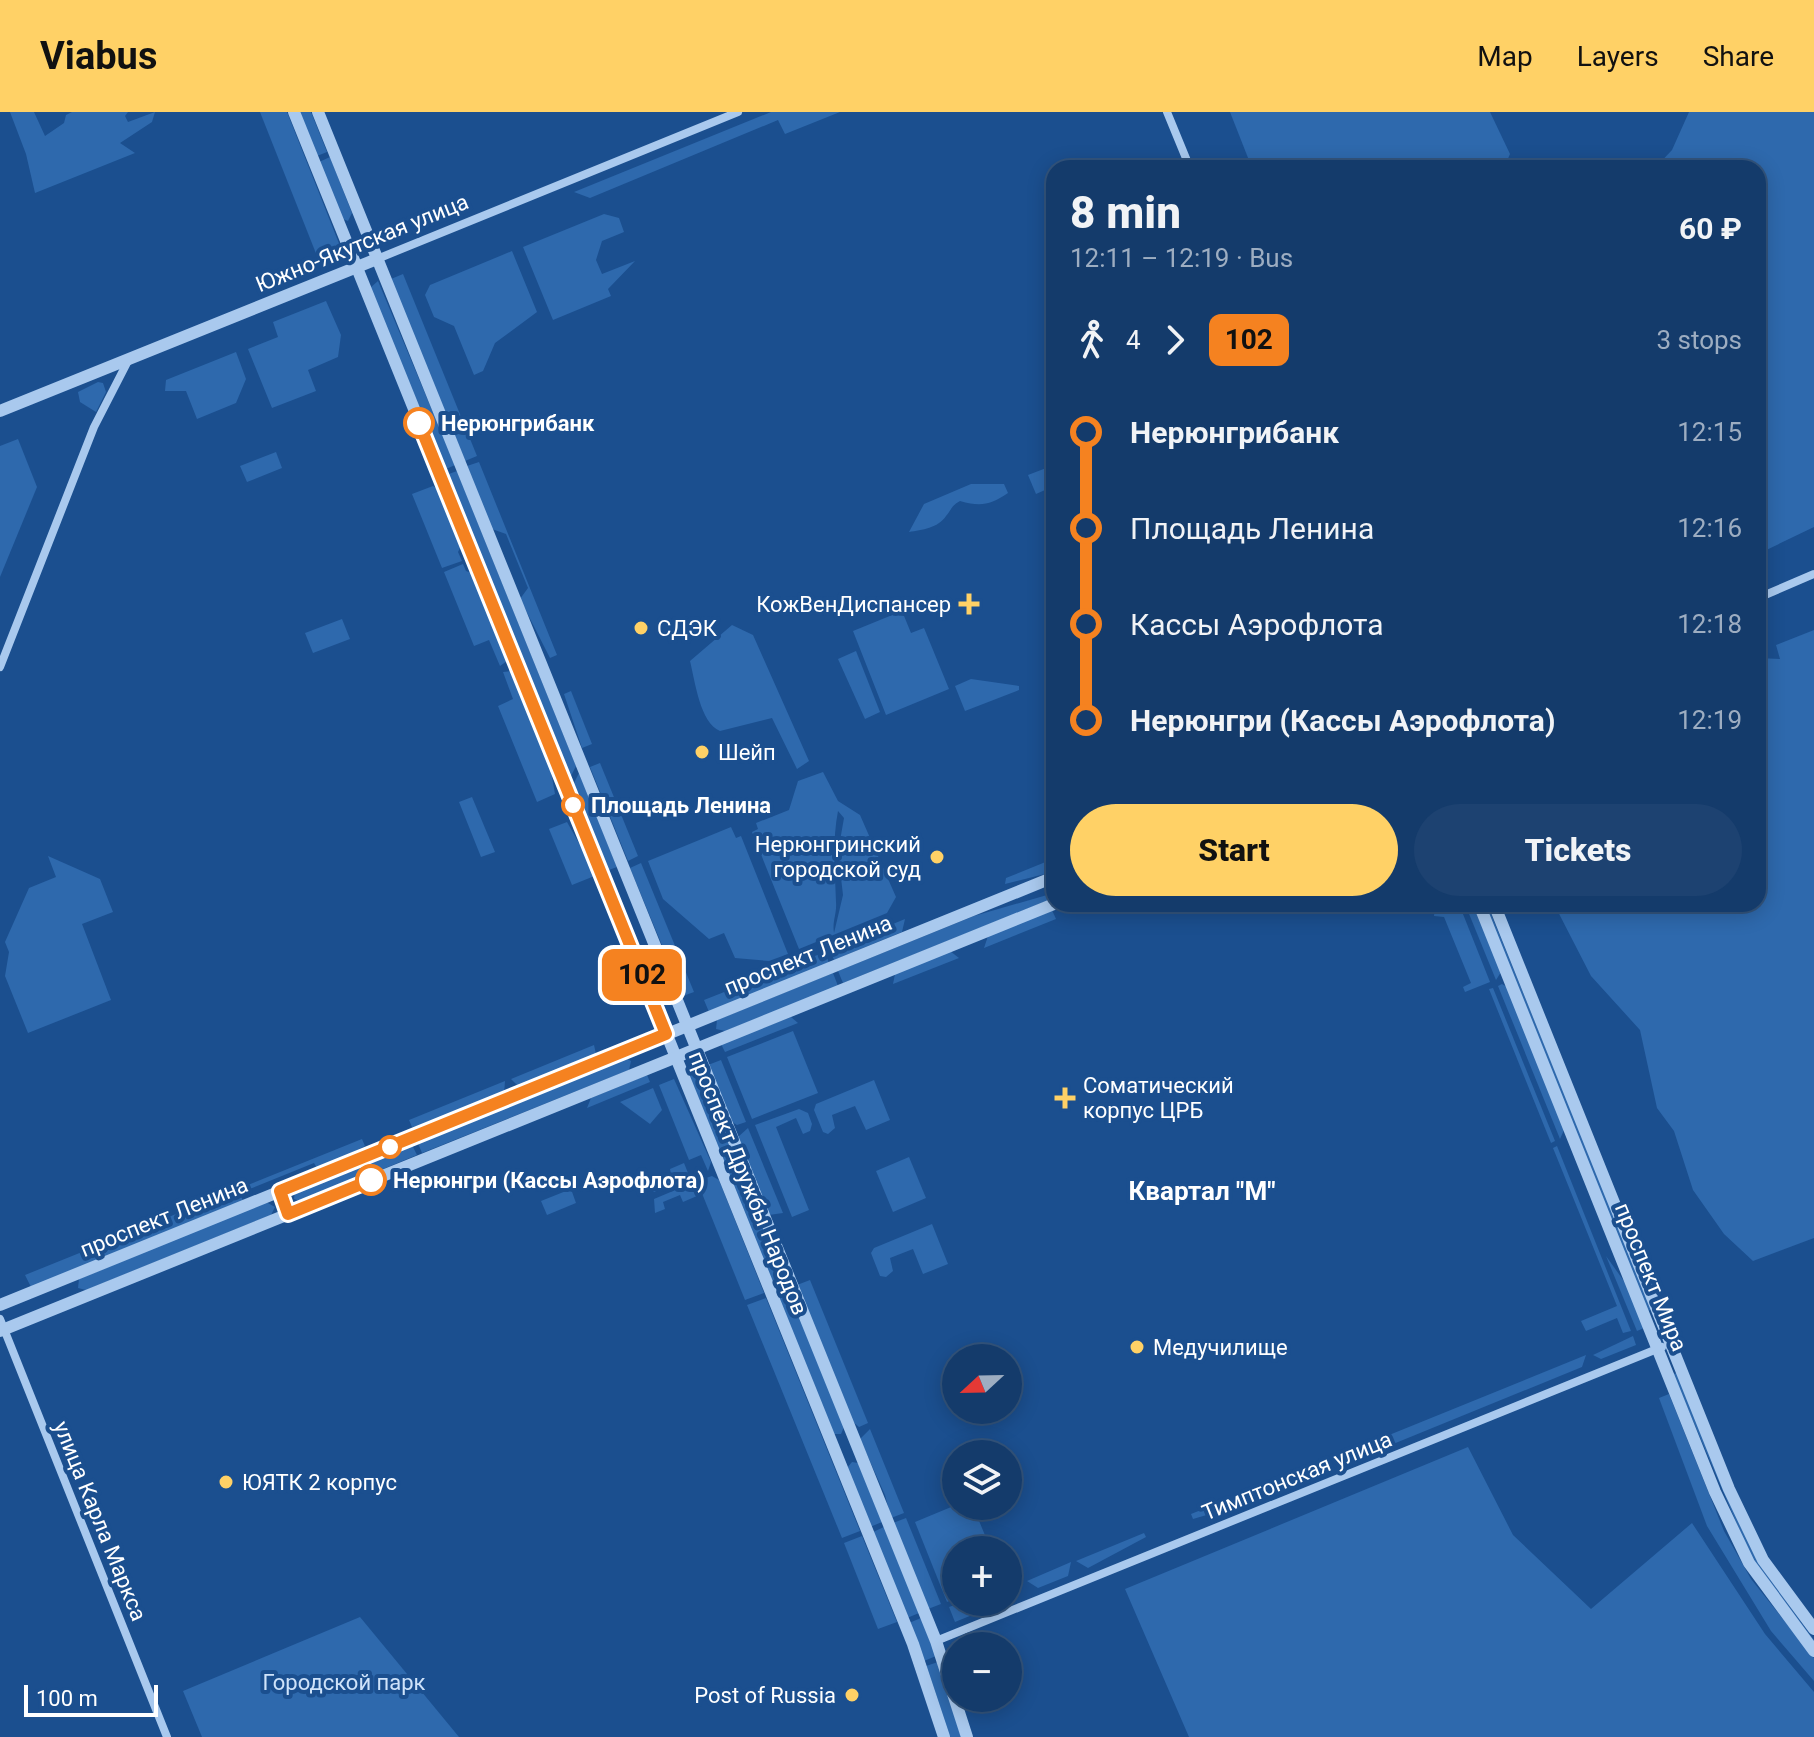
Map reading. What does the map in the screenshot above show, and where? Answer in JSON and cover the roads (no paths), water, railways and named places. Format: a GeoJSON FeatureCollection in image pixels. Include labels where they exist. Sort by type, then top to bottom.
{"type":"FeatureCollection","features":[{"type":"Feature","properties":{"kind":"street","name":"проспект Дружбы Народов"},"geometry":{"type":"LineString","coordinates":[[294,112],[913,1644],[944,1737]]}},
{"type":"Feature","properties":{"kind":"street","name":"проспект Дружбы Народов"},"geometry":{"type":"LineString","coordinates":[[318,112],[936,1641],[967,1737]]}},
{"type":"Feature","properties":{"kind":"street","name":"Южно-Якутская улица"},"geometry":{"type":"LineString","coordinates":[[0,411],[738,112]]}},
{"type":"Feature","properties":{"kind":"street"},"geometry":{"type":"LineString","coordinates":[[1167,112],[1187,160]]}},
{"type":"Feature","properties":{"kind":"street"},"geometry":{"type":"LineString","coordinates":[[0,667],[94,427],[129,359]]}},
{"type":"Feature","properties":{"kind":"street"},"geometry":{"type":"LineString","coordinates":[[1766,595],[1814,574]]}},
{"type":"Feature","properties":{"kind":"street","name":"проспект Ленина"},"geometry":{"type":"LineString","coordinates":[[0,1305],[1046,880]]}},
{"type":"Feature","properties":{"kind":"street","name":"проспект Ленина"},"geometry":{"type":"LineString","coordinates":[[1,1326],[1046,907]]}},
{"type":"Feature","properties":{"kind":"street","name":"проспект Мира"},"geometry":{"type":"LineString","coordinates":[[1482,912],[1715,1492],[1749,1563],[1814,1651]]}},
{"type":"Feature","properties":{"kind":"street","name":"проспект Мира"},"geometry":{"type":"LineString","coordinates":[[1497,912],[1729,1489],[1756,1546],[1814,1629]]}},
{"type":"Feature","properties":{"kind":"street","name":"улица Карла Маркса"},"geometry":{"type":"LineString","coordinates":[[1,1326],[167,1737]]}},
{"type":"Feature","properties":{"kind":"street","name":"Тимптонская улица"},"geometry":{"type":"LineString","coordinates":[[936,1641],[1671,1343]]}},
{"type":"Feature","properties":{"kind":"place","name":"Нерюнгрибанк"},"geometry":{"type":"Point","coordinates":[419,423]}},
{"type":"Feature","properties":{"kind":"place","name":"КожВенДиспансер"},"geometry":{"type":"Point","coordinates":[969,604]}},
{"type":"Feature","properties":{"kind":"place","name":"СДЭК"},"geometry":{"type":"Point","coordinates":[641,628]}},
{"type":"Feature","properties":{"kind":"place","name":"Шейп"},"geometry":{"type":"Point","coordinates":[702,752]}},
{"type":"Feature","properties":{"kind":"place","name":"Площадь Ленина"},"geometry":{"type":"Point","coordinates":[573,805]}},
{"type":"Feature","properties":{"kind":"place","name":"Нерюнгринский городской суд"},"geometry":{"type":"Point","coordinates":[937,857]}},
{"type":"Feature","properties":{"kind":"place","name":"Соматический корпус ЦРБ"},"geometry":{"type":"Point","coordinates":[1065,1098]}},
{"type":"Feature","properties":{"kind":"place","name":"Нерюнгри (Кассы Аэрофлота)"},"geometry":{"type":"Point","coordinates":[371,1180]}},
{"type":"Feature","properties":{"kind":"place","name":"Медучилище"},"geometry":{"type":"Point","coordinates":[1137,1347]}},
{"type":"Feature","properties":{"kind":"place","name":"ЮЯТК 2 корпус"},"geometry":{"type":"Point","coordinates":[226,1482]}},
{"type":"Feature","properties":{"kind":"place","name":"Post of Russia"},"geometry":{"type":"Point","coordinates":[852,1695]}},
{"type":"Feature","properties":{"kind":"district","name":"Квартал \"М\""},"geometry":{"type":"Point","coordinates":[1202,1191]}},
{"type":"Feature","properties":{"kind":"park label","name":"Городской парк"},"geometry":{"type":"Point","coordinates":[344,1682]}}]}
